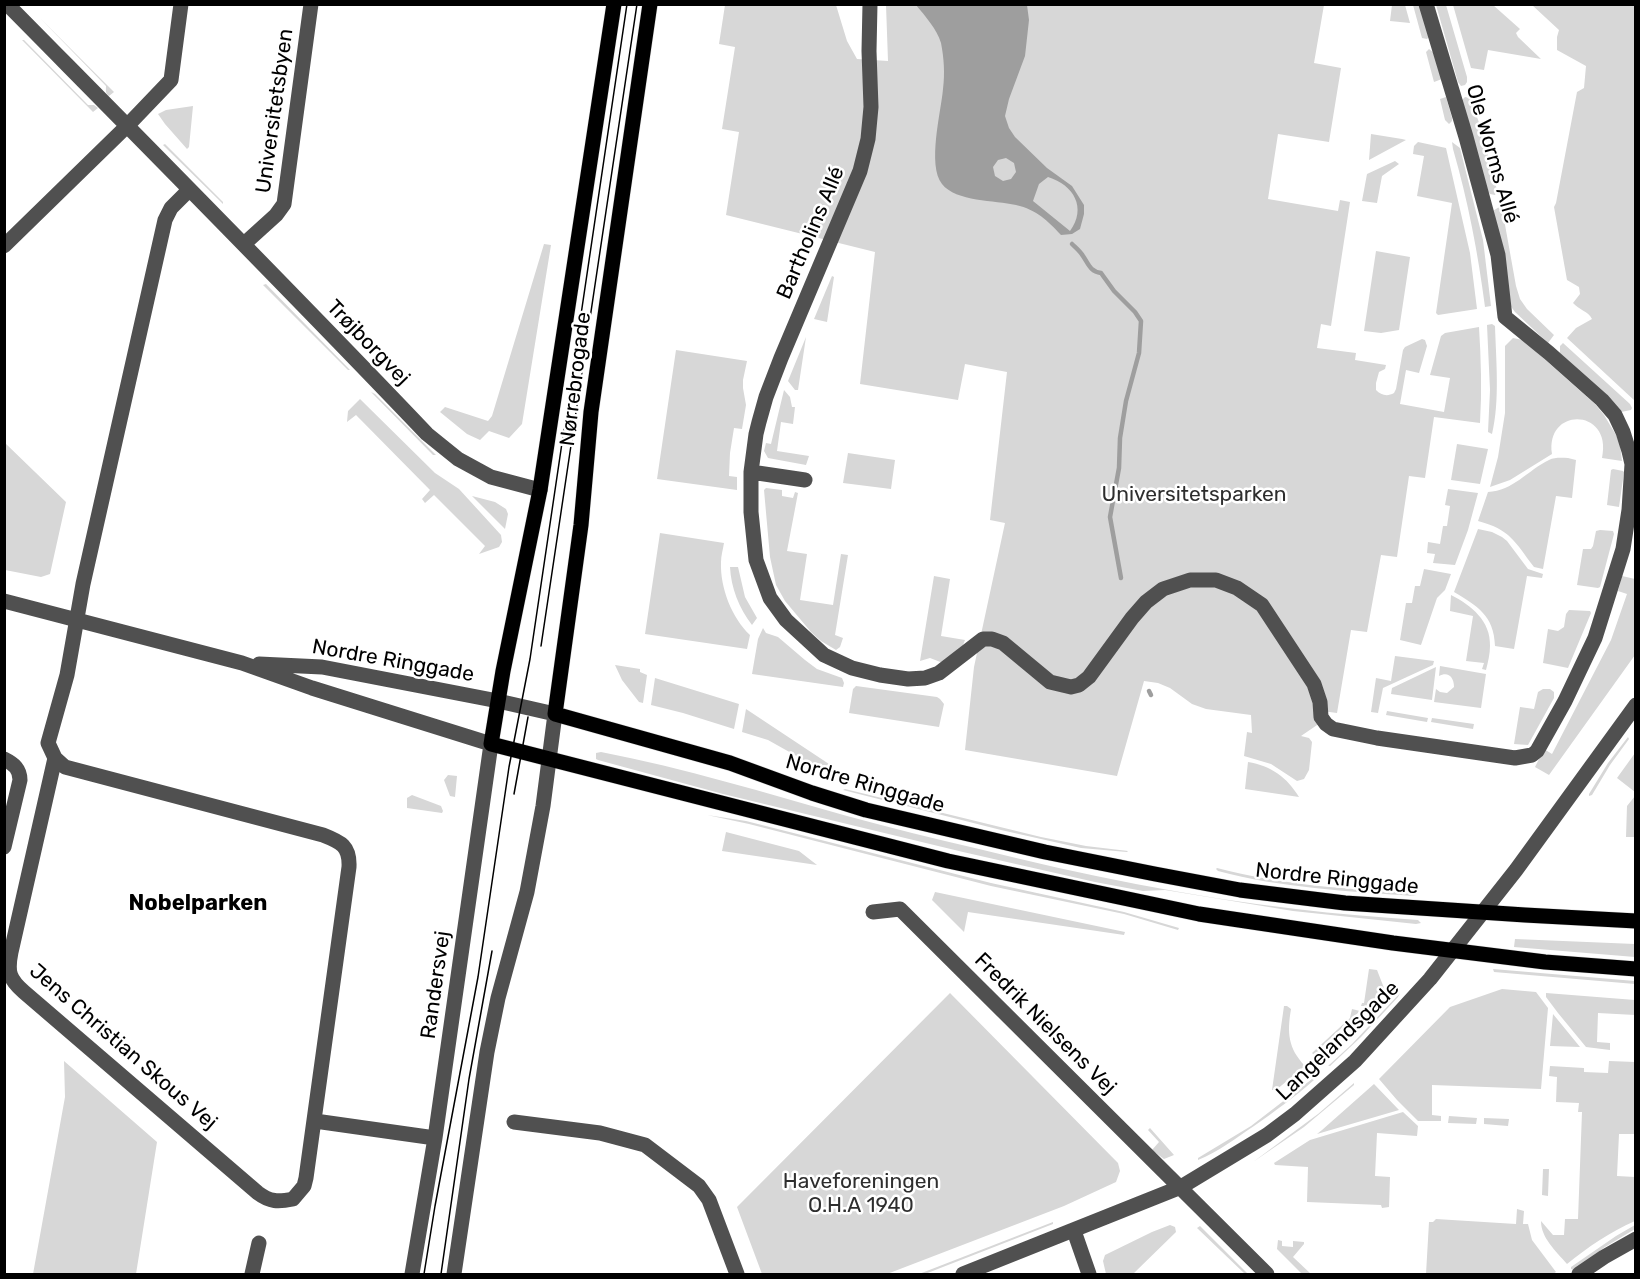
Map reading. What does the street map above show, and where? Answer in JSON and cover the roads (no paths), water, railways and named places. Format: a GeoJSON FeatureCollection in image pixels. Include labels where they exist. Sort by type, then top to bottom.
{"type":"FeatureCollection","features":[{"type":"Feature","properties":{"kind":"main road","name":"Nørrebrogade"},"geometry":{"type":"LineString","coordinates":[[498,701],[540,490],[614,4]]}},
{"type":"Feature","properties":{"kind":"main road","name":"Nørrebrogade"},"geometry":{"type":"LineString","coordinates":[[555,714],[581,525],[591,412],[650,4]]}},
{"type":"Feature","properties":{"kind":"main road","name":"Randersvej"},"geometry":{"type":"LineString","coordinates":[[491,744],[498,701]]}},
{"type":"Feature","properties":{"kind":"main road","name":"Nordre Ringgade"},"geometry":{"type":"LineString","coordinates":[[555,714],[730,763],[866,810],[1045,852],[1155,874],[1240,890],[1345,903],[1635,921]]}},
{"type":"Feature","properties":{"kind":"main road","name":"Nordre Ringgade"},"geometry":{"type":"LineString","coordinates":[[491,744],[948,861],[1199,914],[1381,942],[1545,962],[1635,969]]}},
{"type":"Feature","properties":{"kind":"street","name":"Trøjborgvej"},"geometry":{"type":"LineString","coordinates":[[7,4],[244,244],[427,434],[458,459],[491,477],[540,490]]}},
{"type":"Feature","properties":{"kind":"street"},"geometry":{"type":"LineString","coordinates":[[4,246],[171,80],[181,4]]}},
{"type":"Feature","properties":{"kind":"street","name":"Universitetsbyen"},"geometry":{"type":"LineString","coordinates":[[244,244],[276,215],[284,204],[312,4]]}},
{"type":"Feature","properties":{"kind":"street","name":"Bartholins Allé"},"geometry":{"type":"LineString","coordinates":[[870,4],[871,107],[868,140],[860,171],[766,397],[756,434],[751,472],[756,560],[770,598],[786,620],[824,655],[852,668],[880,675],[908,679],[925,678],[939,673],[983,639],[993,639],[1003,643],[1050,682],[1071,687],[1079,685],[1089,677],[1139,610],[1163,589],[1190,580],[1216,580],[1237,588],[1262,604],[1314,684],[1320,702],[1321,717],[1333,729],[1377,738],[1515,758],[1532,755],[1537,751],[1565,701],[1595,638],[1629,550]]}},
{"type":"Feature","properties":{"kind":"street","name":"Ole Worms Allé"},"geometry":{"type":"LineString","coordinates":[[1426,4],[1466,136],[1498,255],[1505,317],[1602,400],[1615,415],[1632,464],[1629,550]]}},
{"type":"Feature","properties":{"kind":"street"},"geometry":{"type":"LineString","coordinates":[[77,619],[165,220],[171,208],[189,190]]}},
{"type":"Feature","properties":{"kind":"street"},"geometry":{"type":"LineString","coordinates":[[751,472],[805,480]]}},
{"type":"Feature","properties":{"kind":"street","name":"Nordre Ringgade"},"geometry":{"type":"LineString","coordinates":[[4,601],[242,663],[312,688],[491,744]]}},
{"type":"Feature","properties":{"kind":"street","name":"Jens Christian Skous Vej"},"geometry":{"type":"LineString","coordinates":[[55,758],[9,963],[9,974],[16,985],[265,1199],[274,1202],[293,1199],[304,1186],[315,1121],[350,857],[346,847],[336,839],[65,767],[55,758],[48,743],[67,675],[77,619]]}},
{"type":"Feature","properties":{"kind":"street","name":"Nordre Ringgade"},"geometry":{"type":"LineString","coordinates":[[242,663],[322,668],[555,714]]}},
{"type":"Feature","properties":{"kind":"street","name":"Langelandsgade"},"geometry":{"type":"LineString","coordinates":[[963,1275],[1181,1188],[1267,1135],[1295,1114],[1355,1061],[1420,991],[1484,912],[1635,705]]}},
{"type":"Feature","properties":{"kind":"street","name":"Nørrebrogade"},"geometry":{"type":"LineString","coordinates":[[549,759],[555,714]]}},
{"type":"Feature","properties":{"kind":"street","name":"Randersvej"},"geometry":{"type":"LineString","coordinates":[[412,1275],[435,1138],[491,744]]}},
{"type":"Feature","properties":{"kind":"street"},"geometry":{"type":"LineString","coordinates":[[4,759],[15,765],[20,774],[20,780],[4,847]]}},
{"type":"Feature","properties":{"kind":"street"},"geometry":{"type":"LineString","coordinates":[[454,1275],[487,1052],[498,998],[527,892],[549,759]]}},
{"type":"Feature","properties":{"kind":"street","name":"Fredrik Nielsens Vej"},"geometry":{"type":"LineString","coordinates":[[873,912],[900,909],[1181,1188]]}},
{"type":"Feature","properties":{"kind":"street"},"geometry":{"type":"LineString","coordinates":[[315,1121],[435,1138]]}},
{"type":"Feature","properties":{"kind":"street"},"geometry":{"type":"LineString","coordinates":[[514,1122],[600,1133],[645,1145],[699,1186],[709,1200],[736,1275]]}},
{"type":"Feature","properties":{"kind":"street"},"geometry":{"type":"LineString","coordinates":[[1181,1188],[1267,1275]]}},
{"type":"Feature","properties":{"kind":"street"},"geometry":{"type":"LineString","coordinates":[[1074,1231],[1089,1275]]}},
{"type":"Feature","properties":{"kind":"street"},"geometry":{"type":"LineString","coordinates":[[1579,1275],[1635,1239]]}},
{"type":"Feature","properties":{"kind":"street"},"geometry":{"type":"LineString","coordinates":[[252,1275],[259,1243]]}},
{"type":"Feature","properties":{"kind":"waterway"},"geometry":{"type":"LineString","coordinates":[[1072,244],[1088,265],[1101,273],[1141,321],[1139,353],[1126,401],[1120,438],[1119,468],[1110,517],[1121,578]]}},
{"type":"Feature","properties":{"kind":"waterway"},"geometry":{"type":"LineString","coordinates":[[1149,691],[1151,695]]}},
{"type":"Feature","properties":{"kind":"tram line"},"geometry":{"type":"LineString","coordinates":[[424,1274],[478,977],[509,767],[530,659],[627,4]]}},
{"type":"Feature","properties":{"kind":"tram line"},"geometry":{"type":"LineString","coordinates":[[541,646],[637,4]]}},
{"type":"Feature","properties":{"kind":"tram line"},"geometry":{"type":"LineString","coordinates":[[514,794],[528,717]]}},
{"type":"Feature","properties":{"kind":"tram line"},"geometry":{"type":"LineString","coordinates":[[441,1274],[469,1079],[492,951]]}},
{"type":"Feature","properties":{"kind":"district","name":"Nobelparken"},"geometry":{"type":"Point","coordinates":[198,904]}},
{"type":"Feature","properties":{"kind":"park label","name":"Universitetsparken"},"geometry":{"type":"Point","coordinates":[1194,495]}},
{"type":"Feature","properties":{"kind":"park label","name":"Haveforeningen O.H.A 1940"},"geometry":{"type":"Point","coordinates":[861,1194]}}]}
